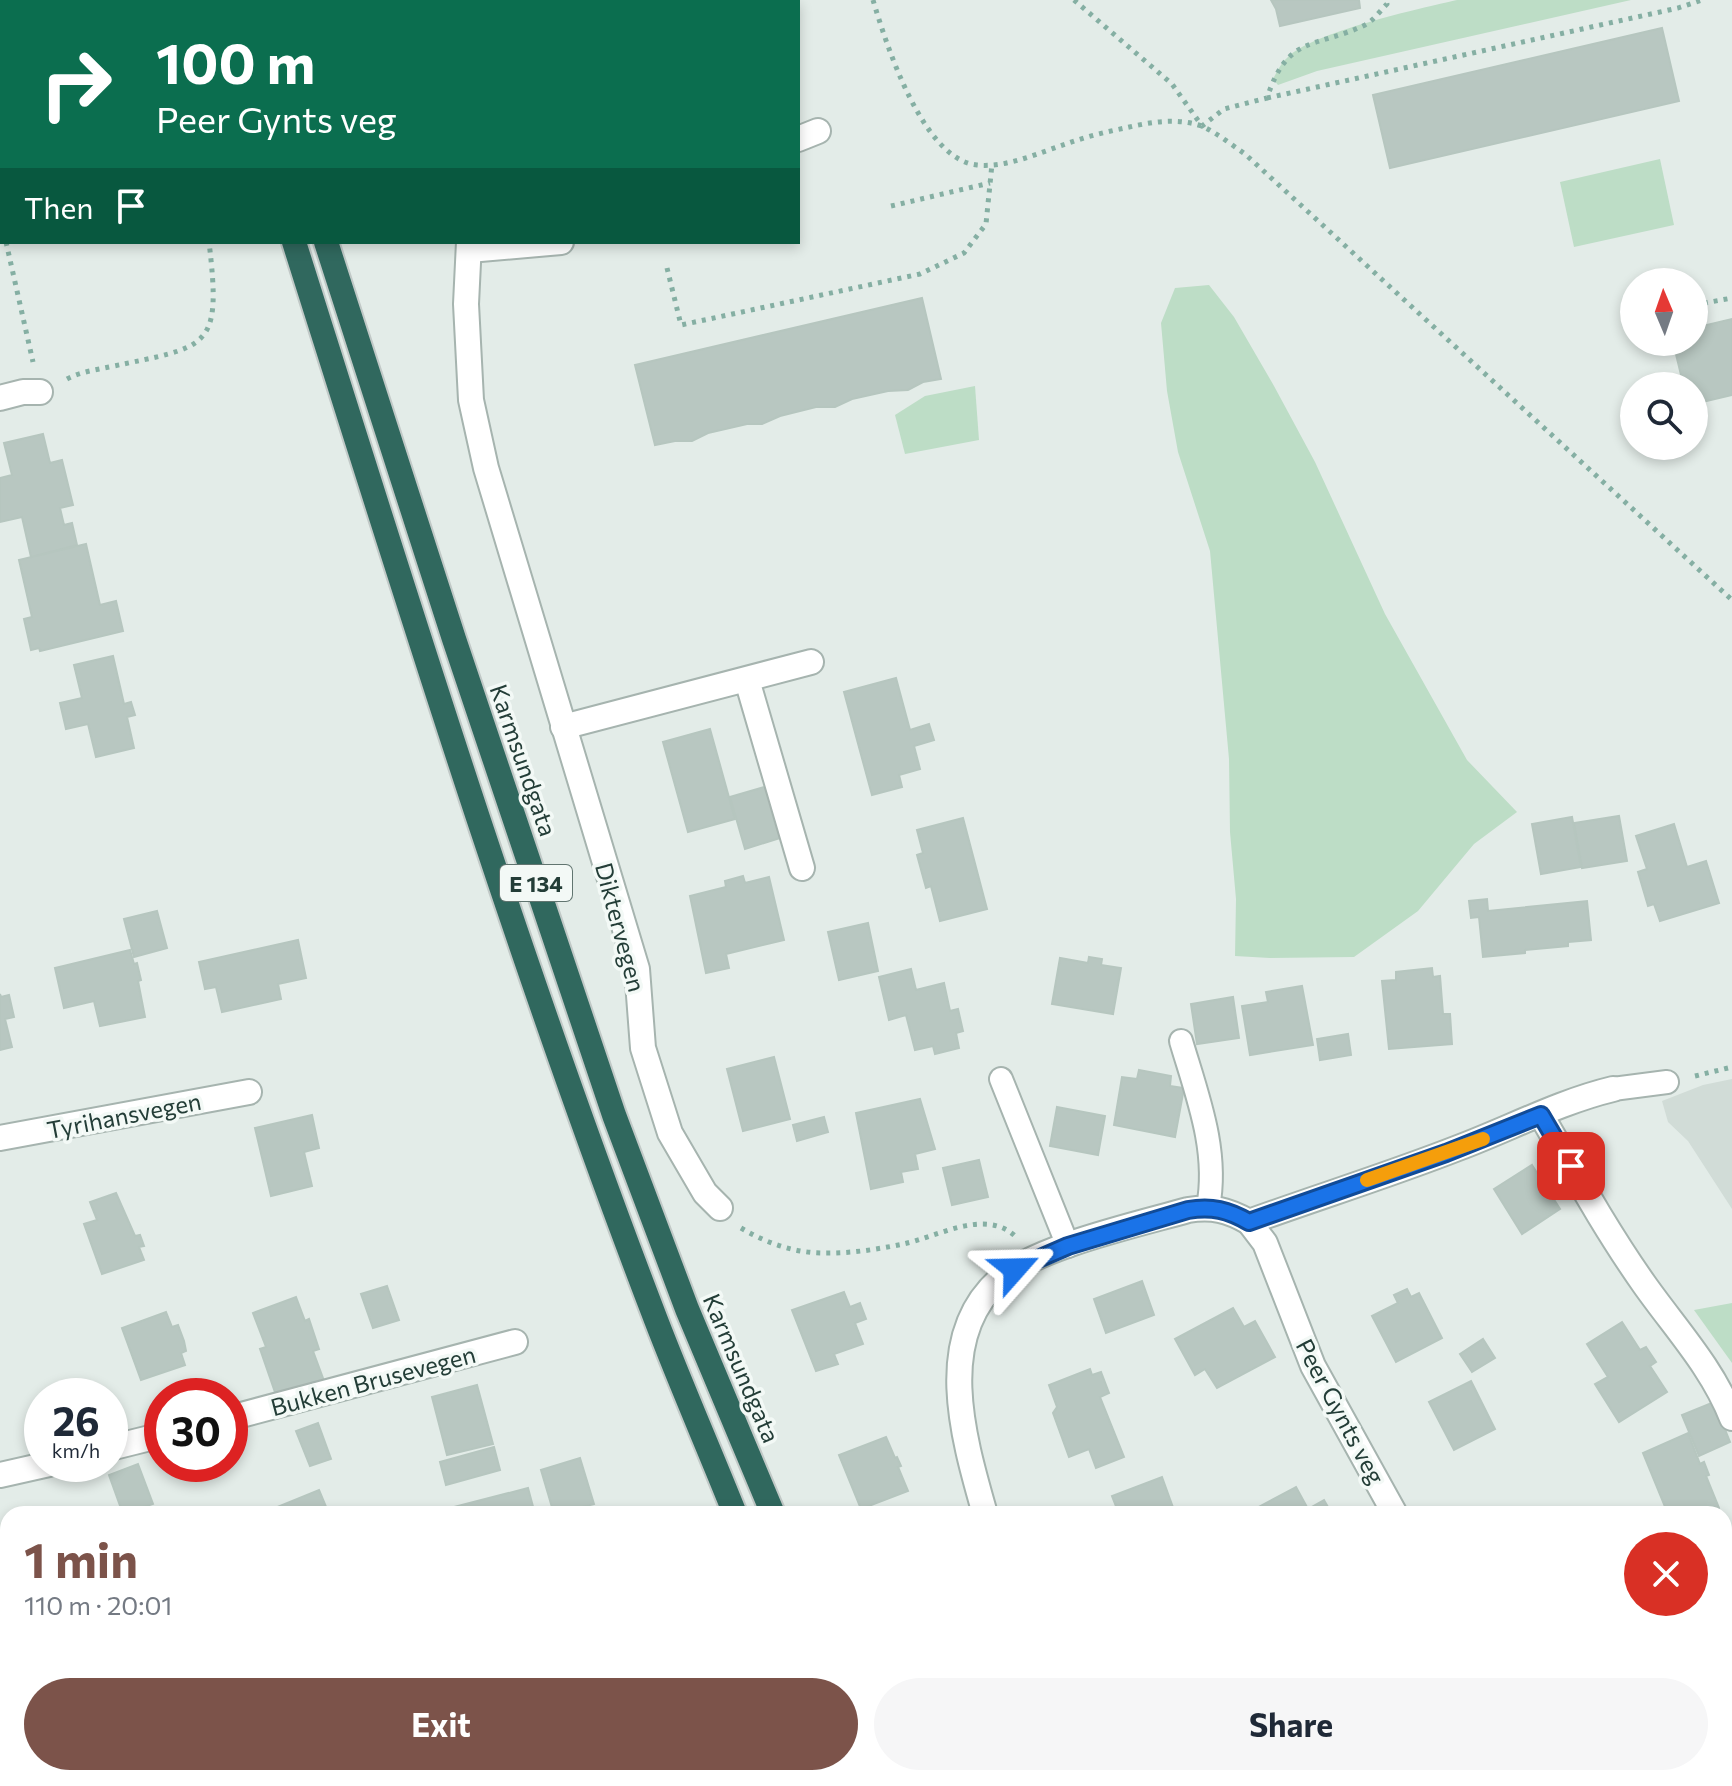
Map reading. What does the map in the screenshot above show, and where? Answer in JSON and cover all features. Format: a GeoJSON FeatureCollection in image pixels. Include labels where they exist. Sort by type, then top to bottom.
{"type":"FeatureCollection","features":[{"type":"Feature","properties":{"kind":"highway","name":"E 134"},"geometry":{"type":"LineString","coordinates":[[295,244],[421,643],[580,1114],[657,1322],[732,1506]]}},
{"type":"Feature","properties":{"kind":"highway","name":"Karmsundgata"},"geometry":{"type":"LineString","coordinates":[[327,244],[454,639],[614,1115],[687,1309],[770,1506]]}},
{"type":"Feature","properties":{"kind":"street","name":"Diktervegen"},"geometry":{"type":"LineString","coordinates":[[515,244],[469,246],[466,304],[471,400],[490,482],[637,969],[643,1048],[670,1133],[705,1193],[720,1208]]}},
{"type":"Feature","properties":{"kind":"street"},"geometry":{"type":"LineString","coordinates":[[0,398],[23,392],[40,392]]}},
{"type":"Feature","properties":{"kind":"street"},"geometry":{"type":"LineString","coordinates":[[563,727],[811,662]]}},
{"type":"Feature","properties":{"kind":"street"},"geometry":{"type":"LineString","coordinates":[[747,680],[802,868]]}},
{"type":"Feature","properties":{"kind":"street"},"geometry":{"type":"LineString","coordinates":[[983,1506],[968,1454],[961,1407],[960,1365],[964,1332],[978,1302],[1001,1278],[1029,1261],[1068,1246],[1188,1210],[1208,1207],[1231,1212],[1249,1222],[1446,1153],[1583,1096],[1613,1089]]}},
{"type":"Feature","properties":{"kind":"street","name":"Tyrihansvegen"},"geometry":{"type":"LineString","coordinates":[[0,1138],[249,1092]]}},
{"type":"Feature","properties":{"kind":"street"},"geometry":{"type":"LineString","coordinates":[[1541,1115],[1616,1244],[1704,1362],[1721,1390],[1732,1418]]}},
{"type":"Feature","properties":{"kind":"street","name":"Peer Gynts veg"},"geometry":{"type":"LineString","coordinates":[[1249,1222],[1265,1243],[1313,1366],[1391,1506]]}},
{"type":"Feature","properties":{"kind":"street","name":"Bukken Brusevegen"},"geometry":{"type":"LineString","coordinates":[[248,1413],[515,1342]]}},
{"type":"Feature","properties":{"kind":"street"},"geometry":{"type":"LineString","coordinates":[[0,1475],[24,1470]]}},
{"type":"Feature","properties":{"kind":"lane"},"geometry":{"type":"LineString","coordinates":[[1181,1041],[1203,1114],[1212,1167],[1208,1207]]}},
{"type":"Feature","properties":{"kind":"lane"},"geometry":{"type":"LineString","coordinates":[[1001,1079],[1068,1246]]}},
{"type":"Feature","properties":{"kind":"lane"},"geometry":{"type":"LineString","coordinates":[[1613,1089],[1667,1082]]}},
{"type":"Feature","properties":{"kind":"path"},"geometry":{"type":"LineString","coordinates":[[873,0],[883,34],[921,120],[956,158],[974,165],[1016,160],[1070,142],[1153,121],[1202,126],[1224,109],[1267,98],[1678,8],[1702,0]]}},
{"type":"Feature","properties":{"kind":"path"},"geometry":{"type":"LineString","coordinates":[[1074,0],[1172,84],[1202,126],[1245,154],[1732,600]]}},
{"type":"Feature","properties":{"kind":"path"},"geometry":{"type":"LineString","coordinates":[[1267,98],[1273,79],[1287,57],[1310,42],[1367,24],[1387,4],[1386,0]]}},
{"type":"Feature","properties":{"kind":"path"},"geometry":{"type":"LineString","coordinates":[[667,268],[681,325],[920,274],[964,253],[986,224],[992,164]]}},
{"type":"Feature","properties":{"kind":"path"},"geometry":{"type":"LineString","coordinates":[[891,206],[990,183]]}},
{"type":"Feature","properties":{"kind":"path"},"geometry":{"type":"LineString","coordinates":[[6,244],[40,392],[74,375],[184,351],[202,340],[211,323],[215,293],[209,244]]}},
{"type":"Feature","properties":{"kind":"path"},"geometry":{"type":"LineString","coordinates":[[1708,302],[1732,298]]}},
{"type":"Feature","properties":{"kind":"path"},"geometry":{"type":"LineString","coordinates":[[1667,1082],[1732,1067]]}},
{"type":"Feature","properties":{"kind":"path"},"geometry":{"type":"LineString","coordinates":[[720,1208],[734,1224],[761,1240],[793,1250],[828,1254],[905,1244],[971,1225],[992,1225],[1010,1231],[1021,1242],[1029,1261]]}},
{"type":"Feature","properties":{"kind":"shaded area"},"geometry":{"type":"Polygon","coordinates":[[[1732,1079],[1732,1209],[1688,1141],[1668,1122],[1662,1101],[1703,1085],[1732,1079]]]}},
{"type":"Feature","properties":{"kind":"green space"},"geometry":{"type":"Polygon","coordinates":[[[1457,0],[1631,0],[1317,71],[1278,85],[1273,79],[1287,58],[1318,40],[1367,23],[1457,0]]]}},
{"type":"Feature","properties":{"kind":"green space"},"geometry":{"type":"Polygon","coordinates":[[[1660,159],[1674,225],[1574,247],[1560,182],[1660,159]]]}},
{"type":"Feature","properties":{"kind":"green space"},"geometry":{"type":"Polygon","coordinates":[[[1209,285],[1234,317],[1274,386],[1315,462],[1385,614],[1467,760],[1517,812],[1474,844],[1418,911],[1354,957],[1235,956],[1236,899],[1230,832],[1229,759],[1210,551],[1178,452],[1167,391],[1161,323],[1175,288],[1209,285]]]}},
{"type":"Feature","properties":{"kind":"green space"},"geometry":{"type":"Polygon","coordinates":[[[975,386],[979,440],[905,454],[895,415],[925,396],[975,386]]]}},
{"type":"Feature","properties":{"kind":"green space"},"geometry":{"type":"Polygon","coordinates":[[[1732,1303],[1732,1363],[1694,1310],[1732,1303]]]}},
{"type":"Feature","properties":{"kind":"building"},"geometry":{"type":"Polygon","coordinates":[[[1271,0],[1359,0],[1360,8],[1280,26],[1271,0]]]}},
{"type":"Feature","properties":{"kind":"building"},"geometry":{"type":"Polygon","coordinates":[[[1662,28],[1679,101],[1390,168],[1373,95],[1662,28]]]}},
{"type":"Feature","properties":{"kind":"building"},"geometry":{"type":"Polygon","coordinates":[[[922,298],[941,379],[923,382],[908,390],[852,399],[835,407],[816,407],[780,416],[762,424],[747,424],[708,433],[692,441],[655,445],[635,365],[922,298]]]}},
{"type":"Feature","properties":{"kind":"building"},"geometry":{"type":"Polygon","coordinates":[[[1732,319],[1732,395],[1708,401],[1708,372],[1680,372],[1676,356],[1708,356],[1708,325],[1732,319]]]}},
{"type":"Feature","properties":{"kind":"building"},"geometry":{"type":"Polygon","coordinates":[[[43,434],[50,463],[62,460],[73,505],[60,508],[64,525],[72,523],[77,545],[31,557],[22,517],[0,522],[0,478],[12,475],[4,443],[43,434]]]}},
{"type":"Feature","properties":{"kind":"building"},"geometry":{"type":"Polygon","coordinates":[[[86,544],[100,605],[116,601],[123,631],[40,651],[39,648],[31,650],[24,619],[32,617],[19,560],[86,544]]]}},
{"type":"Feature","properties":{"kind":"building"},"geometry":{"type":"Polygon","coordinates":[[[113,656],[124,704],[131,702],[135,715],[127,717],[134,748],[96,757],[88,724],[66,729],[60,703],[82,698],[74,665],[113,656]]]}},
{"type":"Feature","properties":{"kind":"building"},"geometry":{"type":"Polygon","coordinates":[[[896,678],[910,730],[929,724],[934,740],[914,746],[920,769],[899,775],[902,787],[872,795],[844,692],[896,678]]]}},
{"type":"Feature","properties":{"kind":"building"},"geometry":{"type":"Polygon","coordinates":[[[710,729],[735,819],[688,832],[663,742],[710,729]]]}},
{"type":"Feature","properties":{"kind":"building"},"geometry":{"type":"Polygon","coordinates":[[[768,786],[783,837],[745,849],[730,797],[768,786]]]}},
{"type":"Feature","properties":{"kind":"building"},"geometry":{"type":"Polygon","coordinates":[[[1619,816],[1627,861],[1582,868],[1574,823],[1619,816]]]}},
{"type":"Feature","properties":{"kind":"building"},"geometry":{"type":"Polygon","coordinates":[[[1572,817],[1581,867],[1541,874],[1532,824],[1572,817]]]}},
{"type":"Feature","properties":{"kind":"building"},"geometry":{"type":"Polygon","coordinates":[[[963,818],[987,909],[940,921],[931,886],[926,888],[917,855],[923,853],[917,830],[963,818]]]}},
{"type":"Feature","properties":{"kind":"building"},"geometry":{"type":"Polygon","coordinates":[[[1674,824],[1687,867],[1706,861],[1719,903],[1660,921],[1654,904],[1648,906],[1638,872],[1647,869],[1636,836],[1674,824]]]}},
{"type":"Feature","properties":{"kind":"building"},"geometry":{"type":"Polygon","coordinates":[[[743,876],[745,883],[769,877],[784,940],[726,954],[729,968],[706,973],[690,896],[726,887],[725,881],[743,876]]]}},
{"type":"Feature","properties":{"kind":"building"},"geometry":{"type":"Polygon","coordinates":[[[1487,899],[1488,911],[1587,901],[1591,940],[1568,942],[1568,946],[1525,950],[1525,953],[1483,957],[1479,917],[1471,918],[1469,901],[1487,899]]]}},
{"type":"Feature","properties":{"kind":"building"},"geometry":{"type":"Polygon","coordinates":[[[157,911],[167,948],[134,957],[124,919],[157,911]]]}},
{"type":"Feature","properties":{"kind":"building"},"geometry":{"type":"Polygon","coordinates":[[[868,923],[878,971],[839,980],[828,932],[868,923]]]}},
{"type":"Feature","properties":{"kind":"building"},"geometry":{"type":"Polygon","coordinates":[[[298,940],[306,978],[278,984],[281,999],[222,1012],[216,987],[205,989],[199,962],[298,940]]]}},
{"type":"Feature","properties":{"kind":"building"},"geometry":{"type":"Polygon","coordinates":[[[130,950],[141,980],[138,981],[145,1017],[100,1026],[94,1001],[64,1008],[55,968],[130,950]]]}},
{"type":"Feature","properties":{"kind":"building"},"geometry":{"type":"Polygon","coordinates":[[[1089,957],[1102,959],[1101,965],[1121,968],[1113,1014],[1052,1004],[1060,958],[1088,963],[1089,957]]]}},
{"type":"Feature","properties":{"kind":"building"},"geometry":{"type":"Polygon","coordinates":[[[1432,968],[1433,977],[1440,976],[1443,1014],[1450,1014],[1452,1044],[1389,1049],[1382,981],[1396,980],[1396,972],[1432,968]]]}},
{"type":"Feature","properties":{"kind":"building"},"geometry":{"type":"Polygon","coordinates":[[[911,969],[916,990],[944,983],[950,1011],[958,1009],[963,1031],[956,1033],[959,1048],[935,1054],[933,1046],[915,1050],[906,1015],[889,1020],[879,977],[911,969]]]}},
{"type":"Feature","properties":{"kind":"building"},"geometry":{"type":"Polygon","coordinates":[[[1302,986],[1313,1045],[1250,1055],[1242,1006],[1268,1002],[1266,992],[1302,986]]]}},
{"type":"Feature","properties":{"kind":"building"},"geometry":{"type":"Polygon","coordinates":[[[0,994],[1,997],[9,995],[14,1017],[5,1019],[12,1047],[0,1050],[0,994]]]}},
{"type":"Feature","properties":{"kind":"building"},"geometry":{"type":"Polygon","coordinates":[[[1233,997],[1239,1038],[1197,1044],[1191,1004],[1233,997]]]}},
{"type":"Feature","properties":{"kind":"building"},"geometry":{"type":"Polygon","coordinates":[[[1348,1034],[1351,1055],[1320,1060],[1317,1039],[1348,1034]]]}},
{"type":"Feature","properties":{"kind":"building"},"geometry":{"type":"Polygon","coordinates":[[[774,1057],[790,1119],[743,1131],[727,1069],[774,1057]]]}},
{"type":"Feature","properties":{"kind":"building"},"geometry":{"type":"Polygon","coordinates":[[[1139,1070],[1171,1076],[1170,1086],[1184,1088],[1175,1137],[1114,1125],[1122,1077],[1137,1079],[1139,1070]]]}},
{"type":"Feature","properties":{"kind":"building"},"geometry":{"type":"Polygon","coordinates":[[[920,1099],[935,1149],[915,1154],[918,1169],[901,1172],[903,1182],[871,1189],[856,1113],[920,1099]]]}},
{"type":"Feature","properties":{"kind":"building"},"geometry":{"type":"Polygon","coordinates":[[[1057,1107],[1105,1116],[1098,1155],[1050,1146],[1057,1107]]]}},
{"type":"Feature","properties":{"kind":"building"},"geometry":{"type":"Polygon","coordinates":[[[312,1115],[319,1148],[304,1152],[312,1186],[271,1196],[255,1128],[312,1115]]]}},
{"type":"Feature","properties":{"kind":"building"},"geometry":{"type":"Polygon","coordinates":[[[824,1117],[828,1132],[797,1141],[793,1125],[824,1117]]]}},
{"type":"Feature","properties":{"kind":"building"},"geometry":{"type":"Polygon","coordinates":[[[979,1160],[988,1197],[952,1205],[943,1168],[979,1160]]]}},
{"type":"Feature","properties":{"kind":"building"},"geometry":{"type":"Polygon","coordinates":[[[1532,1165],[1560,1209],[1522,1234],[1494,1189],[1532,1165]]]}},
{"type":"Feature","properties":{"kind":"building"},"geometry":{"type":"Polygon","coordinates":[[[116,1193],[135,1236],[140,1235],[144,1246],[139,1247],[144,1260],[102,1274],[84,1224],[97,1220],[90,1202],[116,1193]]]}},
{"type":"Feature","properties":{"kind":"building"},"geometry":{"type":"Polygon","coordinates":[[[1142,1281],[1154,1315],[1106,1333],[1094,1299],[1142,1281]]]}},
{"type":"Feature","properties":{"kind":"building"},"geometry":{"type":"Polygon","coordinates":[[[387,1286],[399,1320],[373,1328],[361,1294],[387,1286]]]}},
{"type":"Feature","properties":{"kind":"building"},"geometry":{"type":"Polygon","coordinates":[[[1407,1289],[1411,1297],[1419,1293],[1442,1338],[1396,1362],[1372,1316],[1398,1303],[1394,1295],[1407,1289]]]}},
{"type":"Feature","properties":{"kind":"building"},"geometry":{"type":"Polygon","coordinates":[[[844,1292],[850,1307],[860,1303],[866,1319],[855,1323],[863,1344],[834,1354],[838,1364],[816,1371],[792,1310],[844,1292]]]}},
{"type":"Feature","properties":{"kind":"building"},"geometry":{"type":"Polygon","coordinates":[[[296,1297],[305,1321],[309,1319],[319,1349],[313,1351],[324,1381],[277,1398],[260,1349],[266,1347],[253,1313],[296,1297]]]}},
{"type":"Feature","properties":{"kind":"building"},"geometry":{"type":"Polygon","coordinates":[[[1233,1308],[1244,1327],[1255,1321],[1275,1357],[1217,1388],[1205,1369],[1195,1375],[1175,1339],[1233,1308]]]}},
{"type":"Feature","properties":{"kind":"building"},"geometry":{"type":"Polygon","coordinates":[[[166,1312],[172,1327],[178,1325],[184,1341],[186,1351],[181,1353],[185,1365],[141,1380],[122,1328],[166,1312]]]}},
{"type":"Feature","properties":{"kind":"building"},"geometry":{"type":"Polygon","coordinates":[[[1622,1322],[1640,1350],[1646,1347],[1656,1362],[1650,1366],[1667,1392],[1619,1422],[1595,1384],[1608,1377],[1587,1344],[1622,1322]]]}},
{"type":"Feature","properties":{"kind":"building"},"geometry":{"type":"Polygon","coordinates":[[[1483,1339],[1495,1358],[1472,1372],[1460,1354],[1483,1339]]]}},
{"type":"Feature","properties":{"kind":"building"},"geometry":{"type":"Polygon","coordinates":[[[1090,1369],[1092,1375],[1101,1372],[1109,1393],[1100,1397],[1124,1457],[1096,1468],[1089,1449],[1069,1457],[1053,1413],[1057,1407],[1049,1385],[1090,1369]]]}},
{"type":"Feature","properties":{"kind":"building"},"geometry":{"type":"Polygon","coordinates":[[[1471,1381],[1495,1429],[1454,1450],[1429,1402],[1471,1381]]]}},
{"type":"Feature","properties":{"kind":"building"},"geometry":{"type":"Polygon","coordinates":[[[477,1385],[493,1444],[447,1455],[432,1397],[477,1385]]]}},
{"type":"Feature","properties":{"kind":"building"},"geometry":{"type":"Polygon","coordinates":[[[1714,1402],[1730,1442],[1699,1456],[1682,1415],[1714,1402]]]}},
{"type":"Feature","properties":{"kind":"building"},"geometry":{"type":"Polygon","coordinates":[[[318,1423],[331,1459],[310,1466],[296,1431],[318,1423]]]}},
{"type":"Feature","properties":{"kind":"building"},"geometry":{"type":"Polygon","coordinates":[[[1688,1433],[1700,1464],[1704,1462],[1718,1506],[1665,1506],[1643,1453],[1688,1433]]]}},
{"type":"Feature","properties":{"kind":"building"},"geometry":{"type":"Polygon","coordinates":[[[886,1437],[901,1466],[898,1467],[908,1491],[869,1506],[860,1506],[839,1455],[886,1437]]]}},
{"type":"Feature","properties":{"kind":"building"},"geometry":{"type":"Polygon","coordinates":[[[494,1447],[500,1470],[446,1485],[440,1462],[494,1447]]]}},
{"type":"Feature","properties":{"kind":"building"},"geometry":{"type":"Polygon","coordinates":[[[580,1458],[594,1504],[552,1506],[541,1470],[580,1458]]]}},
{"type":"Feature","properties":{"kind":"building"},"geometry":{"type":"Polygon","coordinates":[[[138,1464],[153,1504],[120,1506],[112,1482],[128,1482],[128,1468],[138,1464]]]}},
{"type":"Feature","properties":{"kind":"building"},"geometry":{"type":"Polygon","coordinates":[[[1162,1477],[1172,1506],[1116,1506],[1112,1496],[1162,1477]]]}},
{"type":"Feature","properties":{"kind":"building"},"geometry":{"type":"Polygon","coordinates":[[[1296,1487],[1306,1506],[1260,1506],[1296,1487]]]}},
{"type":"Feature","properties":{"kind":"building"},"geometry":{"type":"Polygon","coordinates":[[[528,1488],[533,1506],[458,1506],[528,1488]]]}},
{"type":"Feature","properties":{"kind":"building"},"geometry":{"type":"Polygon","coordinates":[[[319,1490],[326,1506],[280,1506],[319,1490]]]}},
{"type":"Feature","properties":{"kind":"building"},"geometry":{"type":"Polygon","coordinates":[[[1324,1500],[1327,1506],[1313,1506],[1324,1500]]]}},
{"type":"Feature","properties":{"kind":"slow traffic"},"geometry":{"type":"LineString","coordinates":[[1367,1180],[1483,1139]]}},
{"type":"Feature","properties":{"kind":"route"},"geometry":{"type":"LineString","coordinates":[[1015,1269],[1068,1246],[1188,1210],[1208,1207],[1231,1212],[1249,1222],[1446,1153],[1541,1115],[1571,1166]]}}]}
